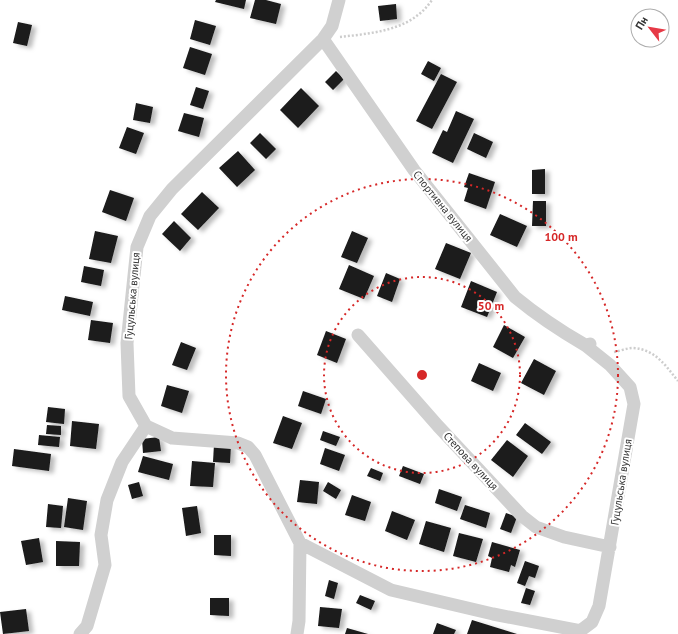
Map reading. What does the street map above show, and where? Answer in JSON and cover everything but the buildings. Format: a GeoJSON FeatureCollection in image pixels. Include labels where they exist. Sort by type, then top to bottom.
{"type":"FeatureCollection","features":[{"type":"Feature","properties":{"kind":"street","name":"Гуцульська вулиця"},"geometry":{"type":"LineString","coordinates":[[146,426],[129,396],[127,343],[137,247],[150,216],[172,189],[323,39],[332,26],[339,0]]}},
{"type":"Feature","properties":{"kind":"street","name":"Спортивна вулиця"},"geometry":{"type":"LineString","coordinates":[[323,39],[414,170],[516,297],[535,314],[557,329],[587,344]]}},
{"type":"Feature","properties":{"kind":"street","name":"Степова вулиця"},"geometry":{"type":"LineString","coordinates":[[358,335],[438,426],[522,516],[536,527],[564,537],[610,547]]}},
{"type":"Feature","properties":{"kind":"street","name":"Гуцульська вулиця"},"geometry":{"type":"LineString","coordinates":[[300,542],[391,590],[578,633],[592,622],[599,606],[634,404],[630,387],[610,365],[587,344]]}},
{"type":"Feature","properties":{"kind":"street"},"geometry":{"type":"LineString","coordinates":[[80,634],[88,626],[105,565],[102,535],[107,500],[122,462],[146,426],[172,438],[238,443],[248,447],[255,455],[300,542],[299,621],[297,634]]}},
{"type":"Feature","properties":{"kind":"path"},"geometry":{"type":"LineString","coordinates":[[323,39],[389,30],[409,22],[426,9],[432,0]]}},
{"type":"Feature","properties":{"kind":"path"},"geometry":{"type":"LineString","coordinates":[[598,355],[633,348],[649,352],[663,362],[678,381]]}}]}
